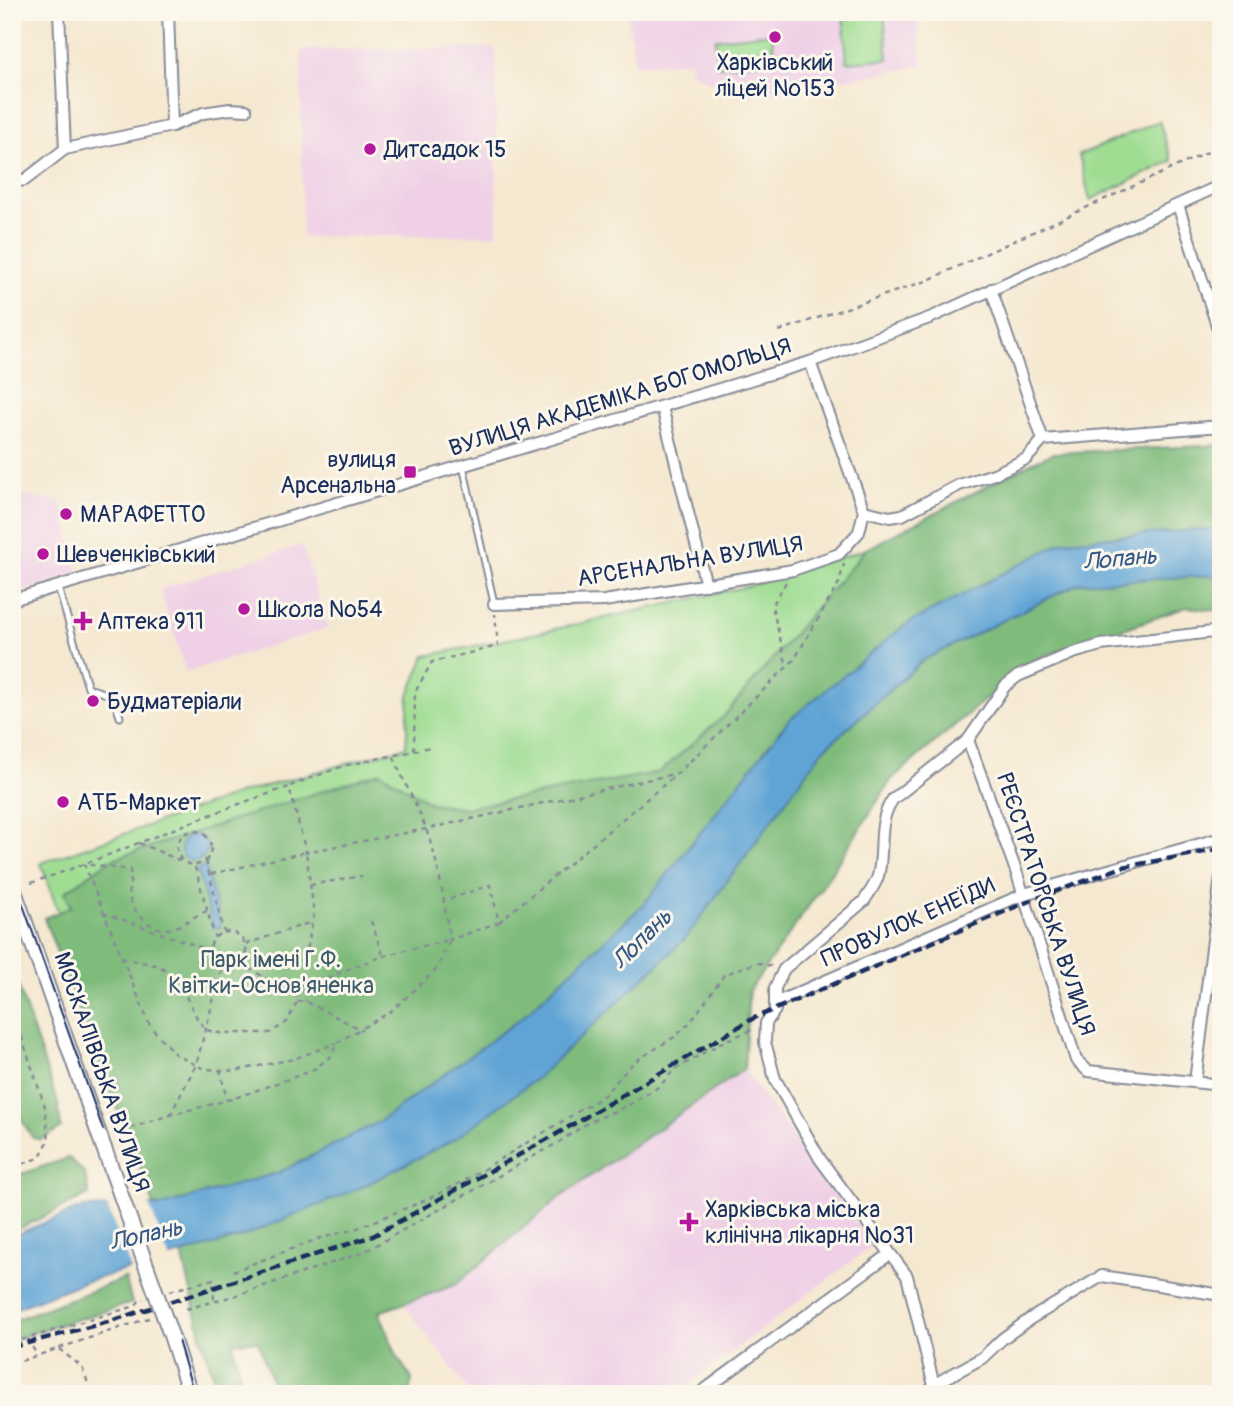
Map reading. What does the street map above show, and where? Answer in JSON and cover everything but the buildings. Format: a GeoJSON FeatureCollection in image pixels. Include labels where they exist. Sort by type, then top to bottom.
{"type":"FeatureCollection","features":[{"type":"Feature","properties":{"kind":"street"},"geometry":{"type":"LineString","coordinates":[[59,12],[65,149]]}},
{"type":"Feature","properties":{"kind":"street"},"geometry":{"type":"LineString","coordinates":[[168,12],[172,126]]}},
{"type":"Feature","properties":{"kind":"street"},"geometry":{"type":"LineString","coordinates":[[12,182],[25,180],[65,149],[172,126],[203,113],[230,109],[246,110]]}},
{"type":"Feature","properties":{"kind":"street","name":"ВУЛИЦЯ АКАДЕМІКА БОГОМОЛЬЦЯ"},"geometry":{"type":"LineString","coordinates":[[12,600],[810,362],[932,317],[1221,185]]}},
{"type":"Feature","properties":{"kind":"street"},"geometry":{"type":"LineString","coordinates":[[1178,205],[1221,338]]}},
{"type":"Feature","properties":{"kind":"street"},"geometry":{"type":"LineString","coordinates":[[991,289],[1043,440]]}},
{"type":"Feature","properties":{"kind":"street"},"geometry":{"type":"LineString","coordinates":[[810,362],[864,511],[859,532],[850,544]]}},
{"type":"Feature","properties":{"kind":"street"},"geometry":{"type":"LineString","coordinates":[[662,407],[706,585]]}},
{"type":"Feature","properties":{"kind":"street"},"geometry":{"type":"LineString","coordinates":[[864,511],[890,517],[902,515],[959,485],[994,474],[1026,459],[1043,440],[1221,426]]}},
{"type":"Feature","properties":{"kind":"street","name":"АРСЕНАЛЬНА ВУЛИЦЯ"},"geometry":{"type":"LineString","coordinates":[[494,604],[604,601],[706,585],[793,570],[839,554],[850,544]]}},
{"type":"Feature","properties":{"kind":"street"},"geometry":{"type":"LineString","coordinates":[[935,1389],[907,1276],[820,1159],[775,1079],[765,1042],[766,1023],[775,1010],[775,988],[784,969],[864,901],[874,888],[879,874],[882,822],[893,799],[968,740],[1005,685],[1018,676],[1073,653],[1101,645],[1221,631]]}},
{"type":"Feature","properties":{"kind":"street","name":"РЕЄСТРАТОРСЬКА ВУЛИЦЯ"},"geometry":{"type":"LineString","coordinates":[[968,740],[1024,894],[1076,1060],[1088,1071],[1221,1085]]}},
{"type":"Feature","properties":{"kind":"street","name":"ПРОВУЛОК ЕНЕЇДИ"},"geometry":{"type":"LineString","coordinates":[[775,1000],[1024,894],[1221,838]]}},
{"type":"Feature","properties":{"kind":"street"},"geometry":{"type":"LineString","coordinates":[[1195,1082],[1221,877]]}},
{"type":"Feature","properties":{"kind":"street","name":"МОСКАЛІВСЬКА ВУЛИЦЯ"},"geometry":{"type":"LineString","coordinates":[[12,885],[190,1394]]}},
{"type":"Feature","properties":{"kind":"street"},"geometry":{"type":"LineString","coordinates":[[699,1394],[890,1254]]}},
{"type":"Feature","properties":{"kind":"street"},"geometry":{"type":"LineString","coordinates":[[927,1394],[982,1358],[1002,1339],[1030,1319],[1102,1276],[1221,1295]]}},
{"type":"Feature","properties":{"kind":"lane"},"geometry":{"type":"LineString","coordinates":[[463,466],[494,604]]}},
{"type":"Feature","properties":{"kind":"lane"},"geometry":{"type":"LineString","coordinates":[[58,587],[88,688],[113,696],[120,716]]}},
{"type":"Feature","properties":{"kind":"path"},"geometry":{"type":"LineString","coordinates":[[779,331],[926,281],[1221,146]]}},
{"type":"Feature","properties":{"kind":"path"},"geometry":{"type":"LineString","coordinates":[[296,996],[330,976],[383,955],[450,940],[499,922],[678,773],[794,660],[839,583],[850,544]]}},
{"type":"Feature","properties":{"kind":"path"},"geometry":{"type":"LineString","coordinates":[[787,667],[772,606],[793,570]]}},
{"type":"Feature","properties":{"kind":"path"},"geometry":{"type":"LineString","coordinates":[[414,751],[415,692],[432,662],[498,646],[494,604]]}},
{"type":"Feature","properties":{"kind":"path"},"geometry":{"type":"LineString","coordinates":[[31,883],[226,807],[343,766],[394,757],[434,746]]}},
{"type":"Feature","properties":{"kind":"path"},"geometry":{"type":"LineString","coordinates":[[84,864],[150,1026],[175,1054],[204,1069],[234,1071],[294,1059],[336,1043],[390,1012],[436,970],[450,940],[439,872],[426,829],[394,757]]}},
{"type":"Feature","properties":{"kind":"path"},"geometry":{"type":"LineString","coordinates":[[211,874],[678,773]]}},
{"type":"Feature","properties":{"kind":"path"},"geometry":{"type":"LineString","coordinates":[[289,787],[306,852],[314,913],[301,992]]}},
{"type":"Feature","properties":{"kind":"path"},"geometry":{"type":"LineString","coordinates":[[186,824],[188,833]]}},
{"type":"Feature","properties":{"kind":"path"},"geometry":{"type":"LineString","coordinates":[[139,843],[184,862],[194,866],[206,861],[212,851],[208,839],[201,833],[183,834],[177,843],[178,856],[184,862]]}},
{"type":"Feature","properties":{"kind":"path"},"geometry":{"type":"LineString","coordinates":[[206,861],[224,932]]}},
{"type":"Feature","properties":{"kind":"path"},"geometry":{"type":"LineString","coordinates":[[84,864],[130,870],[130,900],[141,919],[153,926],[172,929],[207,911]]}},
{"type":"Feature","properties":{"kind":"path"},"geometry":{"type":"LineString","coordinates":[[194,866],[215,938]]}},
{"type":"Feature","properties":{"kind":"path"},"geometry":{"type":"LineString","coordinates":[[310,885],[362,876]]}},
{"type":"Feature","properties":{"kind":"path"},"geometry":{"type":"LineString","coordinates":[[444,901],[490,885],[499,922]]}},
{"type":"Feature","properties":{"kind":"path"},"geometry":{"type":"LineString","coordinates":[[103,913],[210,950]]}},
{"type":"Feature","properties":{"kind":"path"},"geometry":{"type":"LineString","coordinates":[[371,921],[383,955]]}},
{"type":"Feature","properties":{"kind":"path"},"geometry":{"type":"LineString","coordinates":[[246,944],[312,922]]}},
{"type":"Feature","properties":{"kind":"path"},"geometry":{"type":"LineString","coordinates":[[224,932],[242,936],[246,944],[245,957],[240,963],[222,968],[215,964],[210,950],[215,938],[224,932]]}},
{"type":"Feature","properties":{"kind":"path"},"geometry":{"type":"LineString","coordinates":[[121,958],[160,966],[177,979],[206,1030],[219,1033],[270,1033],[287,1022],[298,1002],[296,996],[240,963]]}},
{"type":"Feature","properties":{"kind":"path"},"geometry":{"type":"LineString","coordinates":[[233,1271],[367,1224],[464,1181],[602,1097],[634,1062],[676,1036],[692,1020],[724,975],[759,963],[784,969]]}},
{"type":"Feature","properties":{"kind":"path"},"geometry":{"type":"LineString","coordinates":[[170,1115],[196,1065],[222,968]]}},
{"type":"Feature","properties":{"kind":"path"},"geometry":{"type":"LineString","coordinates":[[301,992],[308,996],[305,1001]]}},
{"type":"Feature","properties":{"kind":"path"},"geometry":{"type":"LineString","coordinates":[[298,1002],[305,1001],[362,1030]]}},
{"type":"Feature","properties":{"kind":"path"},"geometry":{"type":"LineString","coordinates":[[12,1009],[45,1107],[49,1140],[39,1158],[12,1168]]}},
{"type":"Feature","properties":{"kind":"path"},"geometry":{"type":"LineString","coordinates":[[186,1309],[364,1252],[559,1142],[589,1122],[627,1106],[660,1086],[674,1070],[694,1058],[724,1041],[766,1023]]}},
{"type":"Feature","properties":{"kind":"path"},"geometry":{"type":"LineString","coordinates":[[121,1131],[227,1100],[311,1071],[332,1056],[336,1043]]}},
{"type":"Feature","properties":{"kind":"path"},"geometry":{"type":"LineString","coordinates":[[220,1069],[227,1100]]}},
{"type":"Feature","properties":{"kind":"path"},"geometry":{"type":"LineString","coordinates":[[165,1293],[213,1279],[214,1301]]}},
{"type":"Feature","properties":{"kind":"path"},"geometry":{"type":"LineString","coordinates":[[12,1343],[135,1306],[139,1301],[152,1297]]}},
{"type":"Feature","properties":{"kind":"path"},"geometry":{"type":"LineString","coordinates":[[12,1364],[149,1318]]}},
{"type":"Feature","properties":{"kind":"path"},"geometry":{"type":"LineString","coordinates":[[28,1338],[37,1356]]}},
{"type":"Feature","properties":{"kind":"path"},"geometry":{"type":"LineString","coordinates":[[59,1349],[82,1367],[92,1394]]}},
{"type":"Feature","properties":{"kind":"shaded area","name":"Харківський ліцей №153"},"geometry":{"type":"Polygon","coordinates":[[[627,12],[916,12],[923,66],[742,97],[691,73],[690,61],[635,65],[627,12]]]}},
{"type":"Feature","properties":{"kind":"shaded area"},"geometry":{"type":"Polygon","coordinates":[[[496,48],[497,235],[302,237],[301,50],[496,48]]]}},
{"type":"Feature","properties":{"kind":"shaded area","name":"Шевченківський"},"geometry":{"type":"Polygon","coordinates":[[[12,494],[61,502],[79,574],[12,595],[12,494]]]}},
{"type":"Feature","properties":{"kind":"shaded area","name":"Школа №54"},"geometry":{"type":"Polygon","coordinates":[[[302,545],[328,628],[186,672],[160,589],[302,545]]]}},
{"type":"Feature","properties":{"kind":"shaded area","name":"Харківська міська клінічна лікарня №31"},"geometry":{"type":"Polygon","coordinates":[[[744,1069],[872,1246],[676,1394],[471,1394],[405,1306],[744,1069]]]}},
{"type":"Feature","properties":{"kind":"green space"},"geometry":{"type":"Polygon","coordinates":[[[843,12],[884,12],[888,59],[847,62],[843,12]]]}},
{"type":"Feature","properties":{"kind":"green space"},"geometry":{"type":"Polygon","coordinates":[[[772,33],[775,61],[718,66],[715,39],[772,33]]]}},
{"type":"Feature","properties":{"kind":"green space"},"geometry":{"type":"Polygon","coordinates":[[[1159,121],[1172,161],[1090,200],[1079,155],[1159,121]]]}},
{"type":"Feature","properties":{"kind":"green space","name":"Парк імені Г.Ф. Квітки-Основ'яненка"},"geometry":{"type":"Polygon","coordinates":[[[1221,445],[1221,528],[1064,541],[788,721],[644,904],[521,1019],[379,1122],[278,1173],[162,1206],[154,1205],[44,918],[71,907],[65,892],[110,860],[380,772],[431,803],[465,808],[660,772],[724,716],[866,549],[1054,453],[1221,445]]]}},
{"type":"Feature","properties":{"kind":"green space","name":"Парк імені Г.Ф. Квітки-Основ'яненка"},"geometry":{"type":"Polygon","coordinates":[[[886,543],[788,721],[644,904],[162,1206],[41,863],[241,793],[406,747],[409,695],[425,656],[749,586],[886,543]]]}},
{"type":"Feature","properties":{"kind":"green space"},"geometry":{"type":"Polygon","coordinates":[[[1221,575],[1221,611],[1187,607],[1041,657],[989,696],[892,779],[822,887],[749,991],[744,1069],[559,1198],[455,1285],[379,1312],[397,1356],[412,1379],[410,1394],[276,1394],[258,1341],[233,1342],[243,1394],[218,1394],[182,1253],[244,1236],[683,941],[822,751],[925,659],[1079,583],[1221,575]]]}},
{"type":"Feature","properties":{"kind":"green space"},"geometry":{"type":"Polygon","coordinates":[[[12,968],[58,1104],[61,1128],[40,1140],[32,1137],[20,1117],[12,1095],[12,968]]]}},
{"type":"Feature","properties":{"kind":"green space"},"geometry":{"type":"Polygon","coordinates":[[[69,1158],[85,1174],[89,1195],[12,1232],[12,1177],[69,1158]]]}},
{"type":"Feature","properties":{"kind":"green space"},"geometry":{"type":"Polygon","coordinates":[[[125,1278],[132,1303],[12,1339],[12,1321],[125,1278]]]}},
{"type":"Feature","properties":{"kind":"water","name":"Лопань"},"geometry":{"type":"Polygon","coordinates":[[[1221,528],[1221,575],[1079,583],[923,660],[822,751],[685,939],[537,1078],[455,1139],[362,1187],[244,1236],[81,1283],[12,1310],[12,1236],[81,1208],[162,1206],[278,1173],[379,1122],[520,1019],[644,904],[788,721],[905,625],[1064,541],[1221,528]]]}},
{"type":"Feature","properties":{"kind":"water"},"geometry":{"type":"Polygon","coordinates":[[[194,835],[203,839],[207,848],[203,857],[194,861],[185,857],[181,848],[185,839],[194,835]]]}},
{"type":"Feature","properties":{"kind":"water"},"geometry":{"type":"Polygon","coordinates":[[[205,866],[221,927],[214,929],[197,869],[205,866]]]}},
{"type":"Feature","properties":{"kind":"pier"},"geometry":{"type":"Polygon","coordinates":[[[148,1202],[170,1260],[132,1272],[106,1203],[148,1202]]]}},
{"type":"Feature","properties":{"kind":"tram line"},"geometry":{"type":"LineString","coordinates":[[12,874],[177,1337],[194,1394]]}},
{"type":"Feature","properties":{"kind":"railway"},"geometry":{"type":"LineString","coordinates":[[12,1347],[108,1322],[373,1236],[555,1135],[752,1019],[1027,902],[1123,867],[1221,849]]}},
{"type":"Feature","properties":{"kind":"place","name":"Харківський ліцей №153"},"geometry":{"type":"Point","coordinates":[775,37]}},
{"type":"Feature","properties":{"kind":"place","name":"Дитсадок 15"},"geometry":{"type":"Point","coordinates":[370,149]}},
{"type":"Feature","properties":{"kind":"place","name":"вулиця Арсенальна"},"geometry":{"type":"Point","coordinates":[410,472]}},
{"type":"Feature","properties":{"kind":"place","name":"МАРАФЕТТО"},"geometry":{"type":"Point","coordinates":[66,514]}},
{"type":"Feature","properties":{"kind":"place","name":"Шевченківський"},"geometry":{"type":"Point","coordinates":[43,554]}},
{"type":"Feature","properties":{"kind":"place","name":"Школа №54"},"geometry":{"type":"Point","coordinates":[244,609]}},
{"type":"Feature","properties":{"kind":"place","name":"Аптека 911"},"geometry":{"type":"Point","coordinates":[83,621]}},
{"type":"Feature","properties":{"kind":"place","name":"Будматеріали"},"geometry":{"type":"Point","coordinates":[93,701]}},
{"type":"Feature","properties":{"kind":"place","name":"АТБ-Маркет"},"geometry":{"type":"Point","coordinates":[63,802]}},
{"type":"Feature","properties":{"kind":"place","name":"Харківська міська клінічна лікарня №31"},"geometry":{"type":"Point","coordinates":[689,1222]}}]}
